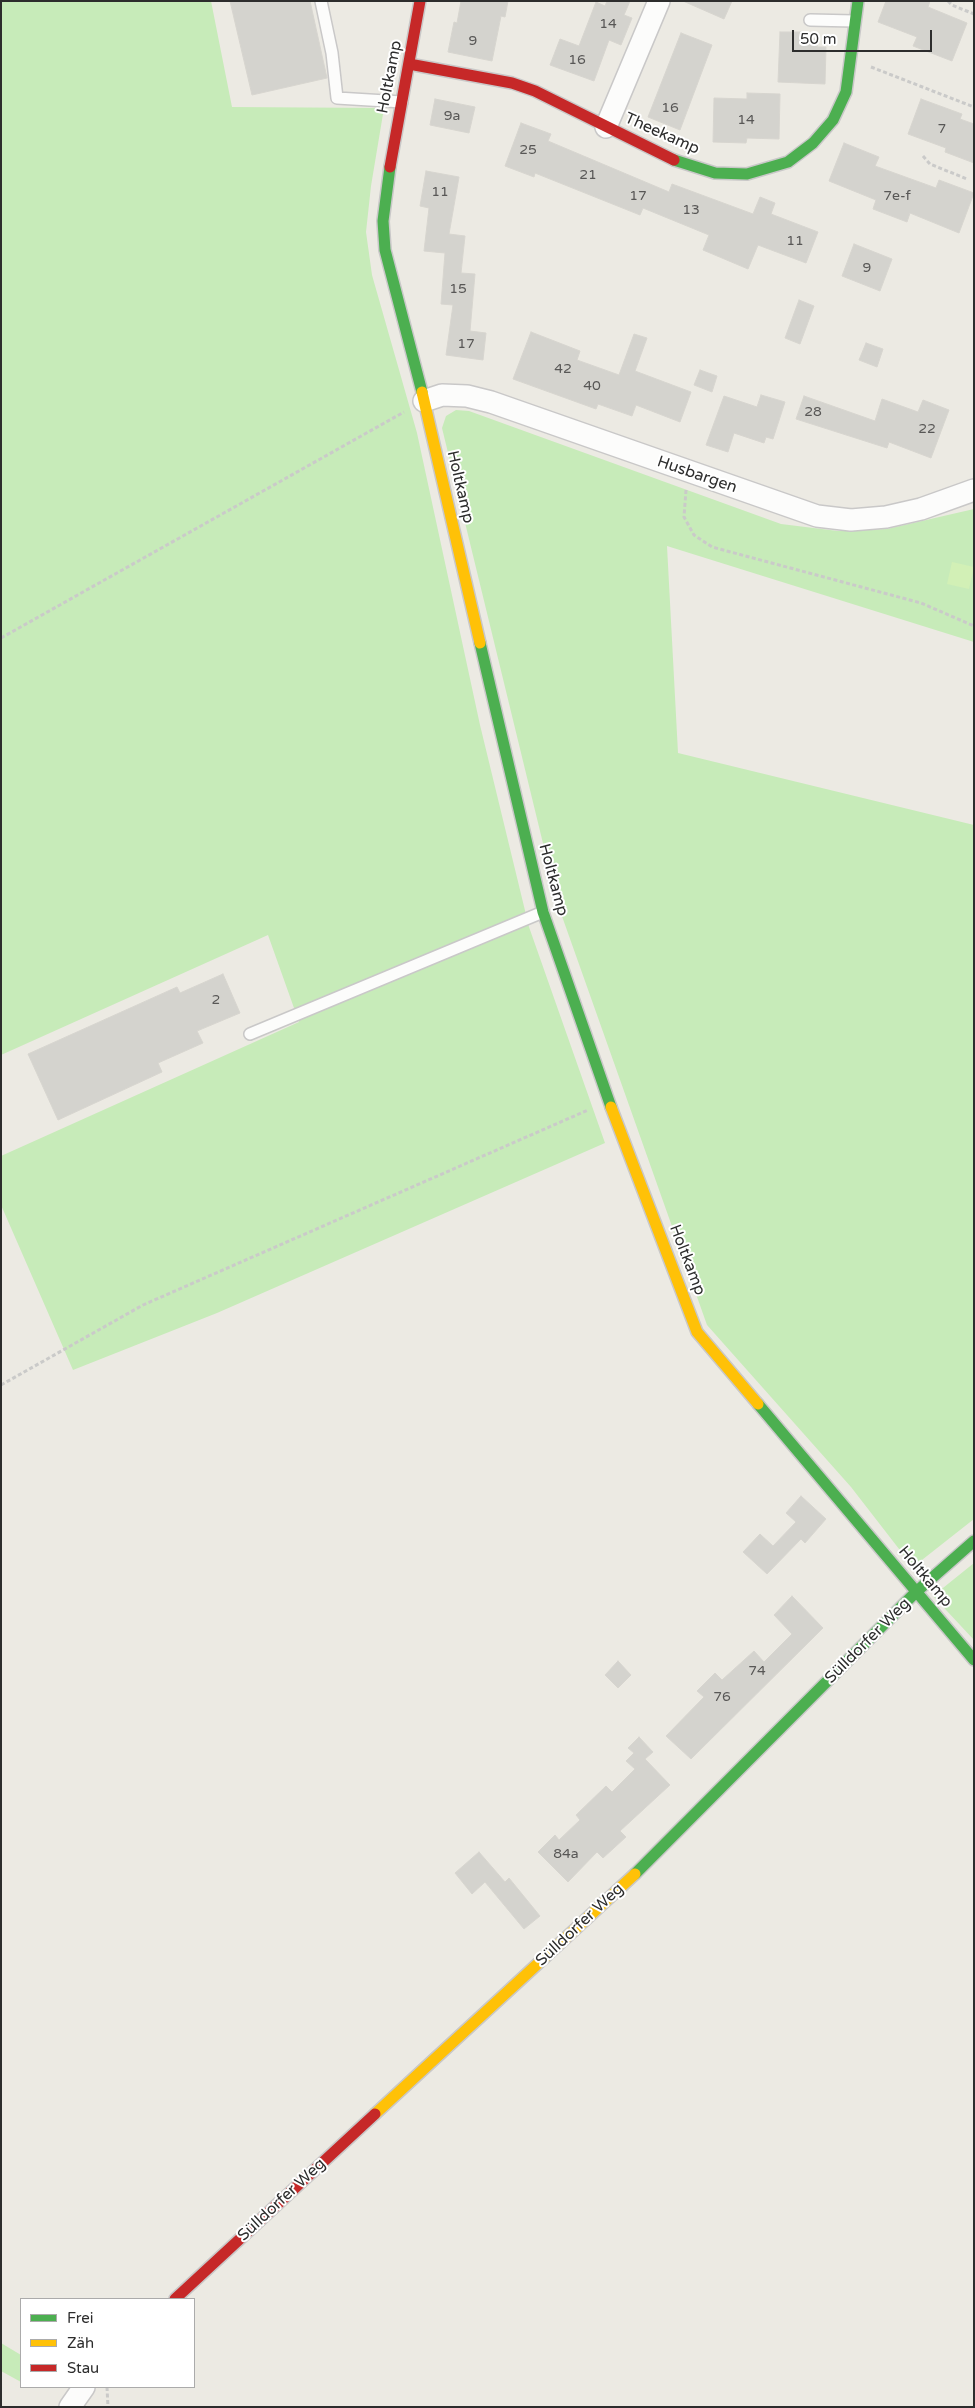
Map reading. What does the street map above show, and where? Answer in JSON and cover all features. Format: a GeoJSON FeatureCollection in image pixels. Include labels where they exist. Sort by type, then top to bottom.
{"type":"FeatureCollection","features":[{"type":"Feature","properties":{"kind":"street","name":"Holtkamp"},"geometry":{"type":"LineString","coordinates":[[420,1],[385,192],[383,221],[385,250],[424,401],[542,912],[609,1101],[697,1332],[974,1660]]}},
{"type":"Feature","properties":{"kind":"street"},"geometry":{"type":"LineString","coordinates":[[606,127],[659,1]]}},
{"type":"Feature","properties":{"kind":"street","name":"Theekamp"},"geometry":{"type":"LineString","coordinates":[[409,64],[512,83],[535,91],[675,161],[715,173],[747,174],[763,171],[788,162],[814,143],[833,120],[846,92],[858,1]]}},
{"type":"Feature","properties":{"kind":"street","name":"Husbargen"},"geometry":{"type":"LineString","coordinates":[[424,401],[442,395],[467,396],[483,400],[817,516],[851,520],[886,517],[921,509],[974,490]]}},
{"type":"Feature","properties":{"kind":"street","name":"Sülldorfer Weg"},"geometry":{"type":"LineString","coordinates":[[176,2298],[633,1876],[916,1592],[974,1541]]}},
{"type":"Feature","properties":{"kind":"street"},"geometry":{"type":"LineString","coordinates":[[70,2407],[83,2388]]}},
{"type":"Feature","properties":{"kind":"lane"},"geometry":{"type":"LineString","coordinates":[[321,1],[332,53],[337,98],[402,102]]}},
{"type":"Feature","properties":{"kind":"lane"},"geometry":{"type":"LineString","coordinates":[[810,20],[854,21]]}},
{"type":"Feature","properties":{"kind":"lane"},"geometry":{"type":"LineString","coordinates":[[250,1034],[542,912]]}},
{"type":"Feature","properties":{"kind":"path"},"geometry":{"type":"LineString","coordinates":[[948,1],[952,5],[974,14]]}},
{"type":"Feature","properties":{"kind":"path"},"geometry":{"type":"LineString","coordinates":[[851,60],[974,107]]}},
{"type":"Feature","properties":{"kind":"path"},"geometry":{"type":"LineString","coordinates":[[923,156],[930,164],[967,179]]}},
{"type":"Feature","properties":{"kind":"path"},"geometry":{"type":"LineString","coordinates":[[1,638],[424,401]]}},
{"type":"Feature","properties":{"kind":"path"},"geometry":{"type":"LineString","coordinates":[[687,471],[684,517],[694,535],[712,547],[921,603],[974,626]]}},
{"type":"Feature","properties":{"kind":"path"},"geometry":{"type":"LineString","coordinates":[[1,1385],[143,1305],[609,1101]]}},
{"type":"Feature","properties":{"kind":"path"},"geometry":{"type":"LineString","coordinates":[[107,2388],[108,2407]]}},
{"type":"Feature","properties":{"kind":"green space"},"geometry":{"type":"Polygon","coordinates":[[[1,1],[211,1],[232,107],[384,108],[371,186],[366,232],[372,275],[417,433],[480,725],[529,927],[605,1143],[217,1313],[73,1370],[1,1205],[1,1156],[299,1022],[268,935],[1,1055],[1,1]]]}},
{"type":"Feature","properties":{"kind":"green space"},"geometry":{"type":"Polygon","coordinates":[[[456,410],[469,411],[781,524],[838,531],[887,529],[974,509],[974,642],[667,546],[678,753],[974,825],[974,1519],[913,1567],[851,1487],[707,1325],[558,905],[442,428],[446,416],[456,410]]]}},
{"type":"Feature","properties":{"kind":"green space"},"geometry":{"type":"Polygon","coordinates":[[[952,562],[974,567],[969,589],[947,584],[952,562]]]}},
{"type":"Feature","properties":{"kind":"green space"},"geometry":{"type":"Polygon","coordinates":[[[974,1563],[974,1640],[933,1596],[974,1563]]]}},
{"type":"Feature","properties":{"kind":"green space"},"geometry":{"type":"Polygon","coordinates":[[[1,2343],[20,2354],[20,2381],[1,2371],[1,2343]]]}},
{"type":"Feature","properties":{"kind":"building"},"geometry":{"type":"Polygon","coordinates":[[[230,1],[310,1],[327,78],[252,95],[230,1]]]}},
{"type":"Feature","properties":{"kind":"building"},"geometry":{"type":"Polygon","coordinates":[[[461,1],[508,1],[505,17],[501,16],[492,61],[448,52],[454,22],[457,23],[461,1]]]}},
{"type":"Feature","properties":{"kind":"building"},"geometry":{"type":"Polygon","coordinates":[[[607,1],[630,1],[624,15],[632,18],[621,45],[609,40],[594,81],[550,65],[560,39],[579,46],[596,2],[605,6],[607,1]]]}},
{"type":"Feature","properties":{"kind":"building"},"geometry":{"type":"Polygon","coordinates":[[[683,1],[732,1],[724,19],[683,1]]]}},
{"type":"Feature","properties":{"kind":"building"},"geometry":{"type":"Polygon","coordinates":[[[886,1],[930,1],[928,7],[967,23],[952,61],[913,46],[917,37],[878,22],[886,1]]]}},
{"type":"Feature","properties":{"kind":"building"},"geometry":{"type":"Polygon","coordinates":[[[780,32],[803,32],[803,39],[818,39],[817,47],[826,47],[825,84],[778,82],[780,32]]]}},
{"type":"Feature","properties":{"kind":"building"},"geometry":{"type":"Polygon","coordinates":[[[681,33],[712,45],[680,130],[648,117],[681,33]]]}},
{"type":"Feature","properties":{"kind":"building"},"geometry":{"type":"Polygon","coordinates":[[[747,93],[780,94],[779,139],[747,138],[746,143],[713,142],[714,98],[747,99],[747,93]]]}},
{"type":"Feature","properties":{"kind":"building"},"geometry":{"type":"Polygon","coordinates":[[[435,99],[475,107],[469,133],[430,125],[435,99]]]}},
{"type":"Feature","properties":{"kind":"building"},"geometry":{"type":"Polygon","coordinates":[[[921,99],[962,114],[960,119],[974,124],[974,163],[945,152],[946,148],[908,134],[921,99]]]}},
{"type":"Feature","properties":{"kind":"building"},"geometry":{"type":"Polygon","coordinates":[[[521,123],[551,134],[548,141],[669,192],[672,184],[753,214],[760,197],[775,203],[771,214],[818,232],[806,263],[758,245],[748,269],[703,250],[709,235],[643,208],[640,215],[535,173],[534,177],[505,166],[521,123]]]}},
{"type":"Feature","properties":{"kind":"building"},"geometry":{"type":"Polygon","coordinates":[[[844,143],[879,157],[875,166],[936,188],[939,180],[974,193],[959,233],[910,213],[907,222],[873,209],[876,200],[829,181],[844,143]]]}},
{"type":"Feature","properties":{"kind":"building"},"geometry":{"type":"Polygon","coordinates":[[[426,171],[459,177],[449,234],[465,236],[461,273],[475,274],[470,331],[486,333],[483,360],[446,355],[453,305],[441,304],[445,253],[424,251],[429,208],[420,206],[426,171]]]}},
{"type":"Feature","properties":{"kind":"building"},"geometry":{"type":"Polygon","coordinates":[[[854,244],[892,259],[880,291],[842,276],[854,244]]]}},
{"type":"Feature","properties":{"kind":"building"},"geometry":{"type":"Polygon","coordinates":[[[799,300],[814,306],[800,344],[785,338],[799,300]]]}},
{"type":"Feature","properties":{"kind":"building"},"geometry":{"type":"Polygon","coordinates":[[[531,332],[580,351],[577,360],[619,375],[634,334],[647,338],[635,371],[691,392],[680,422],[636,405],[632,416],[598,404],[596,409],[513,379],[531,332]]]}},
{"type":"Feature","properties":{"kind":"building"},"geometry":{"type":"Polygon","coordinates":[[[866,343],[883,349],[877,367],[859,360],[866,343]]]}},
{"type":"Feature","properties":{"kind":"building"},"geometry":{"type":"Polygon","coordinates":[[[700,370],[717,376],[712,392],[694,385],[700,370]]]}},
{"type":"Feature","properties":{"kind":"building"},"geometry":{"type":"Polygon","coordinates":[[[761,395],[785,402],[773,439],[766,437],[764,443],[734,433],[728,452],[706,445],[724,396],[757,407],[761,395]]]}},
{"type":"Feature","properties":{"kind":"building"},"geometry":{"type":"Polygon","coordinates":[[[804,396],[875,421],[882,399],[918,412],[923,400],[949,410],[931,458],[889,442],[887,448],[796,419],[804,396]]]}},
{"type":"Feature","properties":{"kind":"building"},"geometry":{"type":"Polygon","coordinates":[[[223,974],[240,1013],[197,1031],[203,1043],[158,1063],[162,1072],[58,1120],[28,1054],[177,987],[180,993],[223,974]]]}},
{"type":"Feature","properties":{"kind":"building"},"geometry":{"type":"Polygon","coordinates":[[[801,1496],[826,1519],[805,1543],[801,1539],[767,1574],[743,1552],[760,1534],[773,1546],[796,1522],[786,1513],[801,1496]]]}},
{"type":"Feature","properties":{"kind":"building"},"geometry":{"type":"Polygon","coordinates":[[[792,1596],[823,1628],[691,1759],[666,1736],[704,1697],[697,1691],[715,1673],[722,1680],[754,1651],[764,1662],[792,1634],[774,1615],[792,1596]]]}},
{"type":"Feature","properties":{"kind":"building"},"geometry":{"type":"Polygon","coordinates":[[[618,1661],[631,1675],[618,1688],[605,1675],[618,1661]]]}},
{"type":"Feature","properties":{"kind":"building"},"geometry":{"type":"Polygon","coordinates":[[[639,1737],[653,1752],[645,1759],[670,1785],[620,1831],[626,1837],[603,1858],[597,1852],[568,1882],[538,1852],[555,1835],[559,1840],[580,1820],[576,1815],[606,1786],[612,1792],[635,1769],[626,1761],[634,1753],[628,1748],[639,1737]]]}},
{"type":"Feature","properties":{"kind":"building"},"geometry":{"type":"Polygon","coordinates":[[[479,1852],[505,1882],[509,1878],[540,1916],[524,1929],[485,1882],[472,1894],[455,1873],[479,1852]]]}},
{"type":"Feature","properties":{"kind":"traffic: fast"},"geometry":{"type":"LineString","coordinates":[[674,160],[715,173],[747,174],[788,162],[813,143],[833,120],[846,92],[858,1]]}},
{"type":"Feature","properties":{"kind":"traffic: fast"},"geometry":{"type":"LineString","coordinates":[[390,167],[383,221],[385,250],[422,392]]}},
{"type":"Feature","properties":{"kind":"traffic: fast"},"geometry":{"type":"LineString","coordinates":[[480,643],[543,912],[611,1107]]}},
{"type":"Feature","properties":{"kind":"traffic: fast"},"geometry":{"type":"LineString","coordinates":[[758,1404],[974,1660]]}},
{"type":"Feature","properties":{"kind":"traffic: fast"},"geometry":{"type":"LineString","coordinates":[[635,1874],[916,1592],[974,1541]]}},
{"type":"Feature","properties":{"kind":"traffic: slow"},"geometry":{"type":"LineString","coordinates":[[422,392],[480,643]]}},
{"type":"Feature","properties":{"kind":"traffic: slow"},"geometry":{"type":"LineString","coordinates":[[611,1107],[697,1332],[758,1404]]}},
{"type":"Feature","properties":{"kind":"traffic: slow"},"geometry":{"type":"LineString","coordinates":[[375,2114],[635,1874]]}},
{"type":"Feature","properties":{"kind":"traffic: jam"},"geometry":{"type":"LineString","coordinates":[[390,167],[420,1]]}},
{"type":"Feature","properties":{"kind":"traffic: jam"},"geometry":{"type":"LineString","coordinates":[[409,64],[512,83],[535,91],[674,160]]}},
{"type":"Feature","properties":{"kind":"traffic: jam"},"geometry":{"type":"LineString","coordinates":[[176,2298],[375,2114]]}}]}
